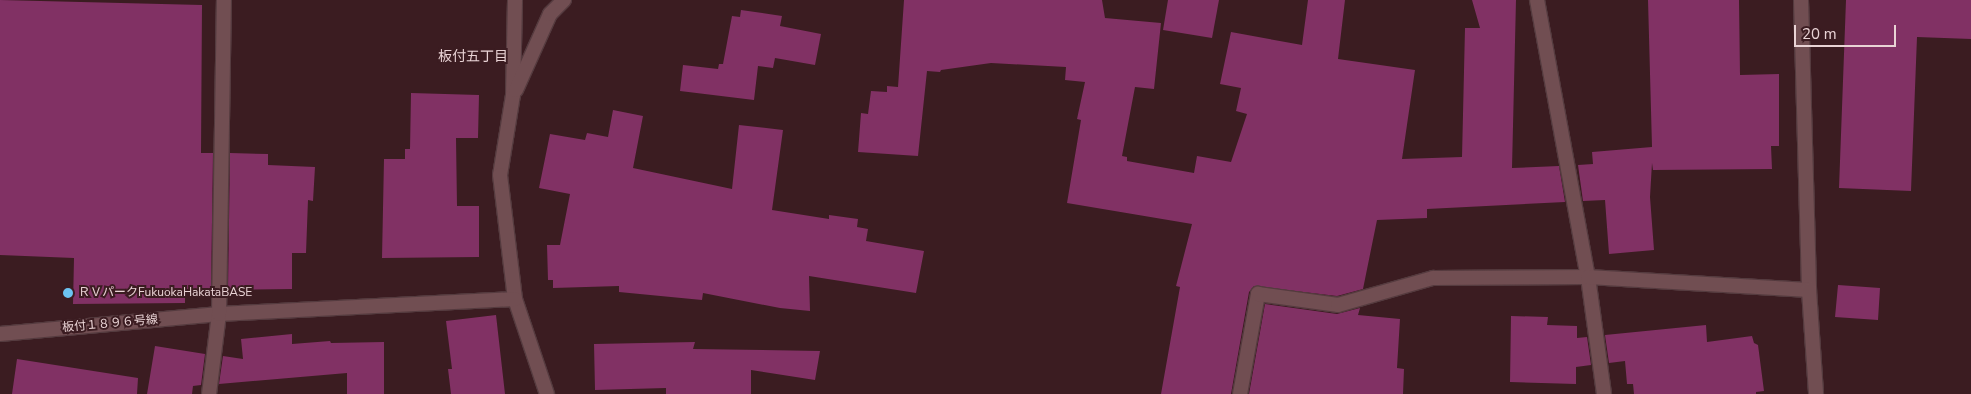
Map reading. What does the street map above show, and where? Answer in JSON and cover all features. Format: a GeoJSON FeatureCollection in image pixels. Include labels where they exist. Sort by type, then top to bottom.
{"type":"FeatureCollection","features":[{"type":"Feature","properties":{"kind":"street"},"geometry":{"type":"LineString","coordinates":[[209,394],[219,314],[224,0]]}},
{"type":"Feature","properties":{"kind":"street"},"geometry":{"type":"LineString","coordinates":[[515,0],[513,95],[500,175],[515,299],[547,394]]}},
{"type":"Feature","properties":{"kind":"street"},"geometry":{"type":"LineString","coordinates":[[513,95],[550,14],[564,0]]}},
{"type":"Feature","properties":{"kind":"street"},"geometry":{"type":"LineString","coordinates":[[1536,0],[1588,277],[1604,394]]}},
{"type":"Feature","properties":{"kind":"street"},"geometry":{"type":"LineString","coordinates":[[1802,0],[1809,290],[1816,394]]}},
{"type":"Feature","properties":{"kind":"street"},"geometry":{"type":"LineString","coordinates":[[1240,394],[1258,294],[1338,306],[1433,278],[1588,277],[1809,290]]}},
{"type":"Feature","properties":{"kind":"street","name":"板付１８９６号線"},"geometry":{"type":"LineString","coordinates":[[0,334],[219,314],[515,299]]}},
{"type":"Feature","properties":{"kind":"building"},"geometry":{"type":"Polygon","coordinates":[[[0,0],[202,5],[201,153],[213,153],[211,290],[185,290],[185,303],[73,304],[74,258],[0,255],[0,0]]]}},
{"type":"Feature","properties":{"kind":"building"},"geometry":{"type":"Polygon","coordinates":[[[904,0],[1102,0],[1105,18],[1161,23],[1154,89],[1135,87],[1122,156],[1127,157],[1127,161],[1194,173],[1197,156],[1231,162],[1247,114],[1236,111],[1241,88],[1220,84],[1231,32],[1302,45],[1308,0],[1345,0],[1338,59],[1415,70],[1402,159],[1462,157],[1465,28],[1480,28],[1472,0],[1516,0],[1512,168],[1559,166],[1565,202],[1427,209],[1427,218],[1377,220],[1363,289],[1337,296],[1254,286],[1249,292],[1231,394],[1161,394],[1180,287],[1176,286],[1192,224],[1067,203],[1081,120],[1077,119],[1085,82],[1065,80],[1066,67],[991,63],[941,70],[940,72],[927,71],[918,156],[858,152],[861,113],[868,114],[871,91],[887,92],[887,86],[898,87],[904,0]]]}},
{"type":"Feature","properties":{"kind":"building"},"geometry":{"type":"Polygon","coordinates":[[[1168,0],[1219,0],[1212,38],[1163,30],[1168,0]]]}},
{"type":"Feature","properties":{"kind":"building"},"geometry":{"type":"Polygon","coordinates":[[[1648,0],[1739,0],[1740,75],[1779,74],[1779,146],[1771,146],[1772,169],[1653,170],[1652,163],[1650,197],[1654,250],[1609,254],[1605,200],[1583,201],[1578,165],[1593,164],[1592,152],[1652,147],[1648,0]]]}},
{"type":"Feature","properties":{"kind":"building"},"geometry":{"type":"Polygon","coordinates":[[[1846,0],[1971,0],[1971,39],[1917,37],[1911,191],[1839,188],[1846,0]]]}},
{"type":"Feature","properties":{"kind":"building"},"geometry":{"type":"Polygon","coordinates":[[[741,10],[782,16],[780,26],[821,34],[815,65],[775,58],[773,68],[758,66],[754,100],[680,91],[683,65],[718,69],[719,64],[723,64],[732,16],[740,17],[741,10]]]}},
{"type":"Feature","properties":{"kind":"building"},"geometry":{"type":"Polygon","coordinates":[[[411,93],[479,95],[478,138],[456,138],[457,206],[479,206],[479,257],[382,258],[384,159],[405,159],[405,149],[410,149],[411,93]]]}},
{"type":"Feature","properties":{"kind":"building"},"geometry":{"type":"Polygon","coordinates":[[[613,110],[643,116],[633,168],[732,189],[739,125],[783,130],[772,210],[829,219],[829,215],[858,219],[857,227],[868,229],[866,241],[924,251],[916,293],[809,276],[810,311],[780,308],[703,293],[702,300],[619,292],[619,286],[553,288],[553,280],[548,280],[547,245],[560,245],[570,194],[539,188],[550,134],[585,140],[587,133],[608,137],[613,110]]]}},
{"type":"Feature","properties":{"kind":"building"},"geometry":{"type":"Polygon","coordinates":[[[230,153],[268,154],[268,165],[315,167],[313,201],[308,200],[306,253],[292,253],[292,289],[228,290],[230,153]]]}},
{"type":"Feature","properties":{"kind":"building"},"geometry":{"type":"Polygon","coordinates":[[[1838,285],[1880,288],[1878,320],[1835,317],[1838,285]]]}},
{"type":"Feature","properties":{"kind":"building"},"geometry":{"type":"Polygon","coordinates":[[[1265,304],[1337,314],[1360,308],[1358,315],[1400,319],[1397,368],[1404,369],[1403,394],[1249,394],[1265,304]]]}},
{"type":"Feature","properties":{"kind":"building"},"geometry":{"type":"Polygon","coordinates":[[[496,315],[505,394],[451,394],[448,369],[452,369],[446,321],[496,315]]]}},
{"type":"Feature","properties":{"kind":"building"},"geometry":{"type":"Polygon","coordinates":[[[1511,316],[1548,317],[1547,325],[1577,326],[1577,338],[1587,337],[1591,365],[1576,367],[1576,384],[1510,382],[1511,316]]]}},
{"type":"Feature","properties":{"kind":"building"},"geometry":{"type":"Polygon","coordinates":[[[1706,325],[1707,342],[1752,336],[1754,343],[1758,345],[1764,391],[1756,392],[1756,394],[1634,394],[1633,384],[1627,384],[1625,361],[1609,363],[1605,335],[1706,325]]]}},
{"type":"Feature","properties":{"kind":"building"},"geometry":{"type":"Polygon","coordinates":[[[292,334],[292,344],[330,341],[331,343],[384,342],[384,394],[347,394],[347,373],[219,384],[223,356],[243,359],[241,339],[292,334]]]}},
{"type":"Feature","properties":{"kind":"building"},"geometry":{"type":"Polygon","coordinates":[[[695,342],[693,349],[820,351],[815,380],[751,370],[751,394],[666,394],[666,388],[595,390],[594,344],[695,342]]]}},
{"type":"Feature","properties":{"kind":"building"},"geometry":{"type":"Polygon","coordinates":[[[155,346],[205,354],[201,385],[193,386],[192,394],[147,394],[155,346]]]}},
{"type":"Feature","properties":{"kind":"building"},"geometry":{"type":"Polygon","coordinates":[[[17,359],[138,378],[137,394],[12,394],[17,359]]]}},
{"type":"Feature","properties":{"kind":"place","name":"ＲＶパークFukuokaHakataBASE"},"geometry":{"type":"Point","coordinates":[68,293]}},
{"type":"Feature","properties":{"kind":"district","name":"板付五丁目"},"geometry":{"type":"Point","coordinates":[473,57]}}]}
